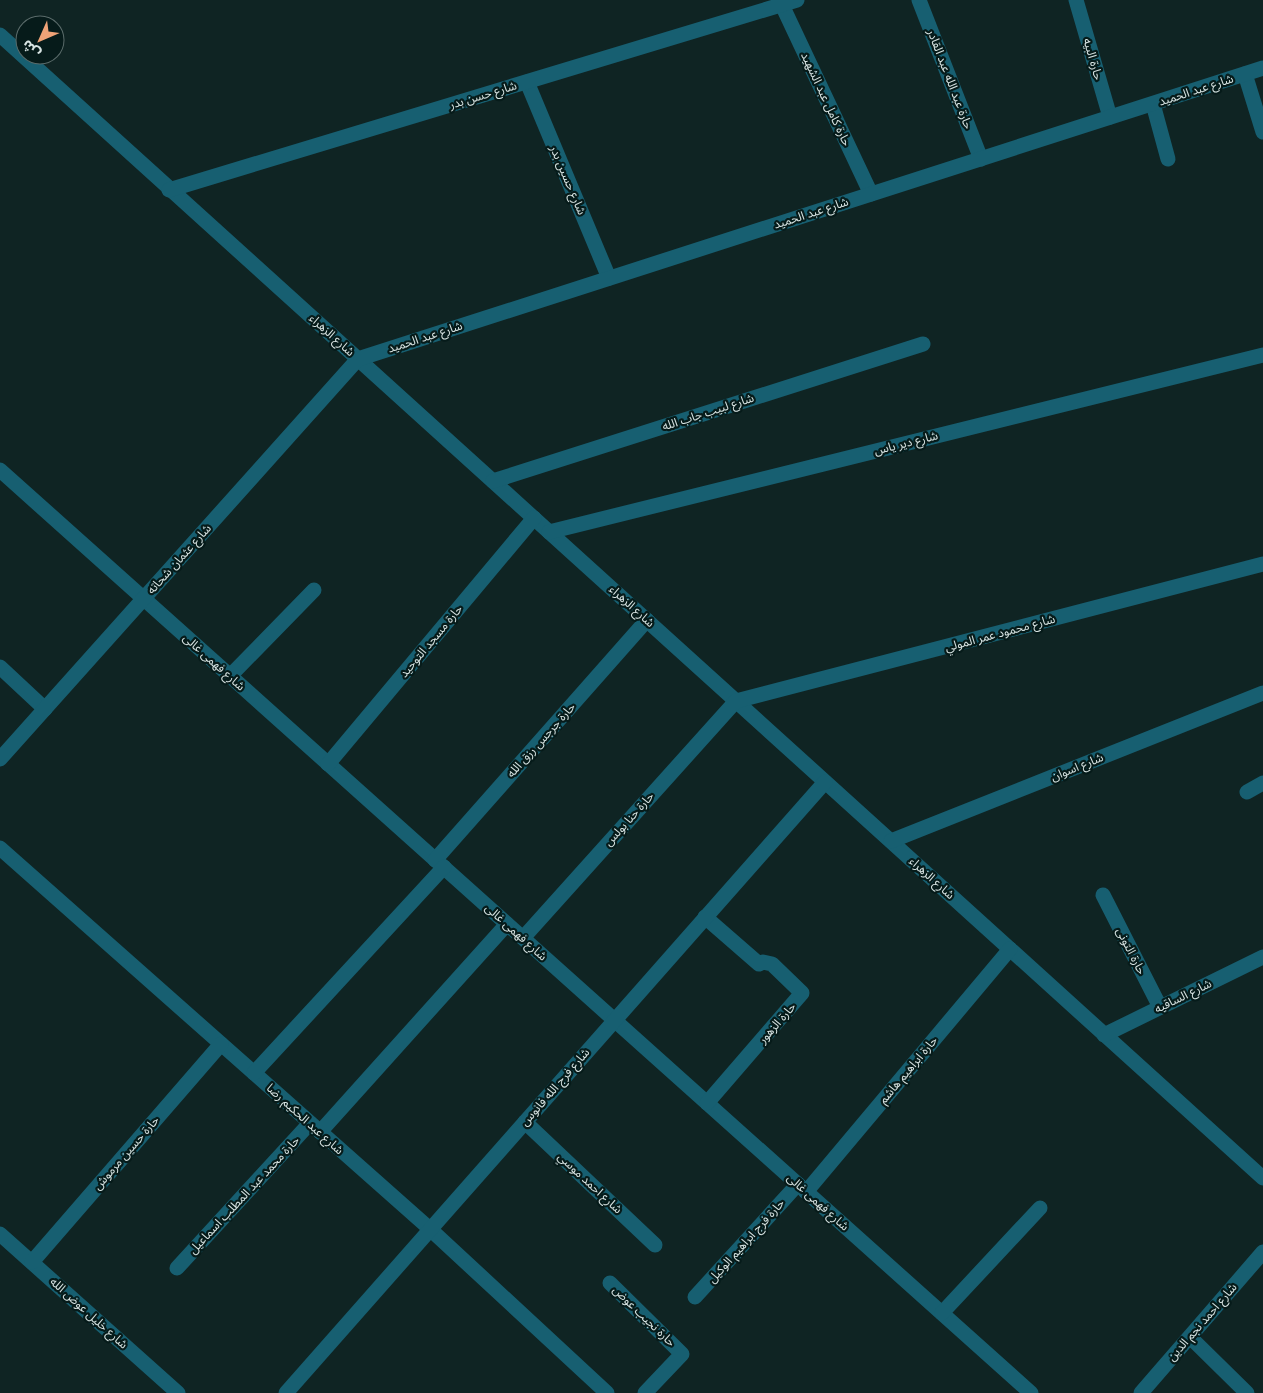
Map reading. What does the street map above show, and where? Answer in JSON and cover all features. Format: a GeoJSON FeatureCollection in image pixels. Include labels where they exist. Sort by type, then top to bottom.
{"type":"FeatureCollection","features":[{"type":"Feature","properties":{"kind":"street","name":"شارع حسن بدر"},"geometry":{"type":"LineString","coordinates":[[169,190],[797,0]]}},
{"type":"Feature","properties":{"kind":"street","name":"حارة عبد الله عبد القادر"},"geometry":{"type":"LineString","coordinates":[[919,0],[981,158]]}},
{"type":"Feature","properties":{"kind":"street","name":"حارة البيه"},"geometry":{"type":"LineString","coordinates":[[1076,0],[1110,117]]}},
{"type":"Feature","properties":{"kind":"street","name":"حارة كامل عبد الشهيد"},"geometry":{"type":"LineString","coordinates":[[782,5],[871,194]]}},
{"type":"Feature","properties":{"kind":"street","name":"شارع الزهراء"},"geometry":{"type":"LineString","coordinates":[[0,35],[169,190],[1263,1178]]}},
{"type":"Feature","properties":{"kind":"street","name":"شارع عبد الحميد"},"geometry":{"type":"LineString","coordinates":[[358,359],[1263,68]]}},
{"type":"Feature","properties":{"kind":"street"},"geometry":{"type":"LineString","coordinates":[[1245,74],[1263,132]]}},
{"type":"Feature","properties":{"kind":"street","name":"شارع حسين بدر"},"geometry":{"type":"LineString","coordinates":[[527,82],[609,278]]}},
{"type":"Feature","properties":{"kind":"street"},"geometry":{"type":"LineString","coordinates":[[1153,104],[1168,159]]}},
{"type":"Feature","properties":{"kind":"street","name":"شارع لبيب جاب الله"},"geometry":{"type":"LineString","coordinates":[[493,481],[923,344]]}},
{"type":"Feature","properties":{"kind":"street","name":"شارع دير ياس"},"geometry":{"type":"LineString","coordinates":[[549,532],[1263,354]]}},
{"type":"Feature","properties":{"kind":"street","name":"شارع عثمان شحاته"},"geometry":{"type":"LineString","coordinates":[[0,759],[358,359]]}},
{"type":"Feature","properties":{"kind":"street","name":"شارع فهمى غالى"},"geometry":{"type":"LineString","coordinates":[[0,470],[1032,1393]]}},
{"type":"Feature","properties":{"kind":"street","name":"حارة مسجد التوحيد"},"geometry":{"type":"LineString","coordinates":[[328,764],[534,518]]}},
{"type":"Feature","properties":{"kind":"street","name":"شارع محمود عمر المولي"},"geometry":{"type":"LineString","coordinates":[[736,701],[1263,564]]}},
{"type":"Feature","properties":{"kind":"street"},"geometry":{"type":"LineString","coordinates":[[230,676],[314,590]]}},
{"type":"Feature","properties":{"kind":"street","name":"حارة جرجس رزق الله"},"geometry":{"type":"LineString","coordinates":[[254,1073],[439,863],[647,620]]}},
{"type":"Feature","properties":{"kind":"street"},"geometry":{"type":"LineString","coordinates":[[0,667],[45,709]]}},
{"type":"Feature","properties":{"kind":"street","name":"شارع اسوان"},"geometry":{"type":"LineString","coordinates":[[890,841],[1263,693]]}},
{"type":"Feature","properties":{"kind":"street","name":"حارة حنا بولس"},"geometry":{"type":"LineString","coordinates":[[523,938],[736,701]]}},
{"type":"Feature","properties":{"kind":"street","name":"شارع فرج الله فانوس"},"geometry":{"type":"LineString","coordinates":[[286,1393],[825,782]]}},
{"type":"Feature","properties":{"kind":"street"},"geometry":{"type":"LineString","coordinates":[[1247,792],[1263,783]]}},
{"type":"Feature","properties":{"kind":"street","name":"شارع عبد الحكيم رضا"},"geometry":{"type":"LineString","coordinates":[[0,848],[430,1229],[607,1393]]}},
{"type":"Feature","properties":{"kind":"street","name":"حارة التونى"},"geometry":{"type":"LineString","coordinates":[[1103,895],[1160,1007]]}},
{"type":"Feature","properties":{"kind":"street","name":"حارة الزهور"},"geometry":{"type":"LineString","coordinates":[[705,917],[759,964],[763,962],[772,964],[802,993],[707,1103]]}},
{"type":"Feature","properties":{"kind":"street","name":"حارة محمد عبد المطلب اسماعيل"},"geometry":{"type":"LineString","coordinates":[[177,1268],[315,1128],[507,924]]}},
{"type":"Feature","properties":{"kind":"street","name":"حارة ابراهيم هاشم"},"geometry":{"type":"LineString","coordinates":[[802,1188],[1010,949]]}},
{"type":"Feature","properties":{"kind":"street","name":"شارع الساقيه"},"geometry":{"type":"LineString","coordinates":[[1104,1034],[1263,957]]}},
{"type":"Feature","properties":{"kind":"street","name":"حارة حسين مرموش"},"geometry":{"type":"LineString","coordinates":[[32,1262],[221,1044]]}},
{"type":"Feature","properties":{"kind":"street","name":"شارع احمد موسي"},"geometry":{"type":"LineString","coordinates":[[525,1122],[655,1245]]}},
{"type":"Feature","properties":{"kind":"street","name":"حارة فرج ابراهيم الوكيل"},"geometry":{"type":"LineString","coordinates":[[695,1297],[802,1188]]}},
{"type":"Feature","properties":{"kind":"street"},"geometry":{"type":"LineString","coordinates":[[942,1313],[1040,1208]]}},
{"type":"Feature","properties":{"kind":"street","name":"شارع خليل عوض الله"},"geometry":{"type":"LineString","coordinates":[[2,1240],[32,1262],[178,1393]]}},
{"type":"Feature","properties":{"kind":"street","name":"شارع احمد نجم الدين"},"geometry":{"type":"LineString","coordinates":[[1141,1393],[1263,1252]]}},
{"type":"Feature","properties":{"kind":"street","name":"حارة نجيب عوض"},"geometry":{"type":"LineString","coordinates":[[610,1284],[682,1354],[646,1393]]}},
{"type":"Feature","properties":{"kind":"street"},"geometry":{"type":"LineString","coordinates":[[1190,1337],[1247,1393]]}}]}
